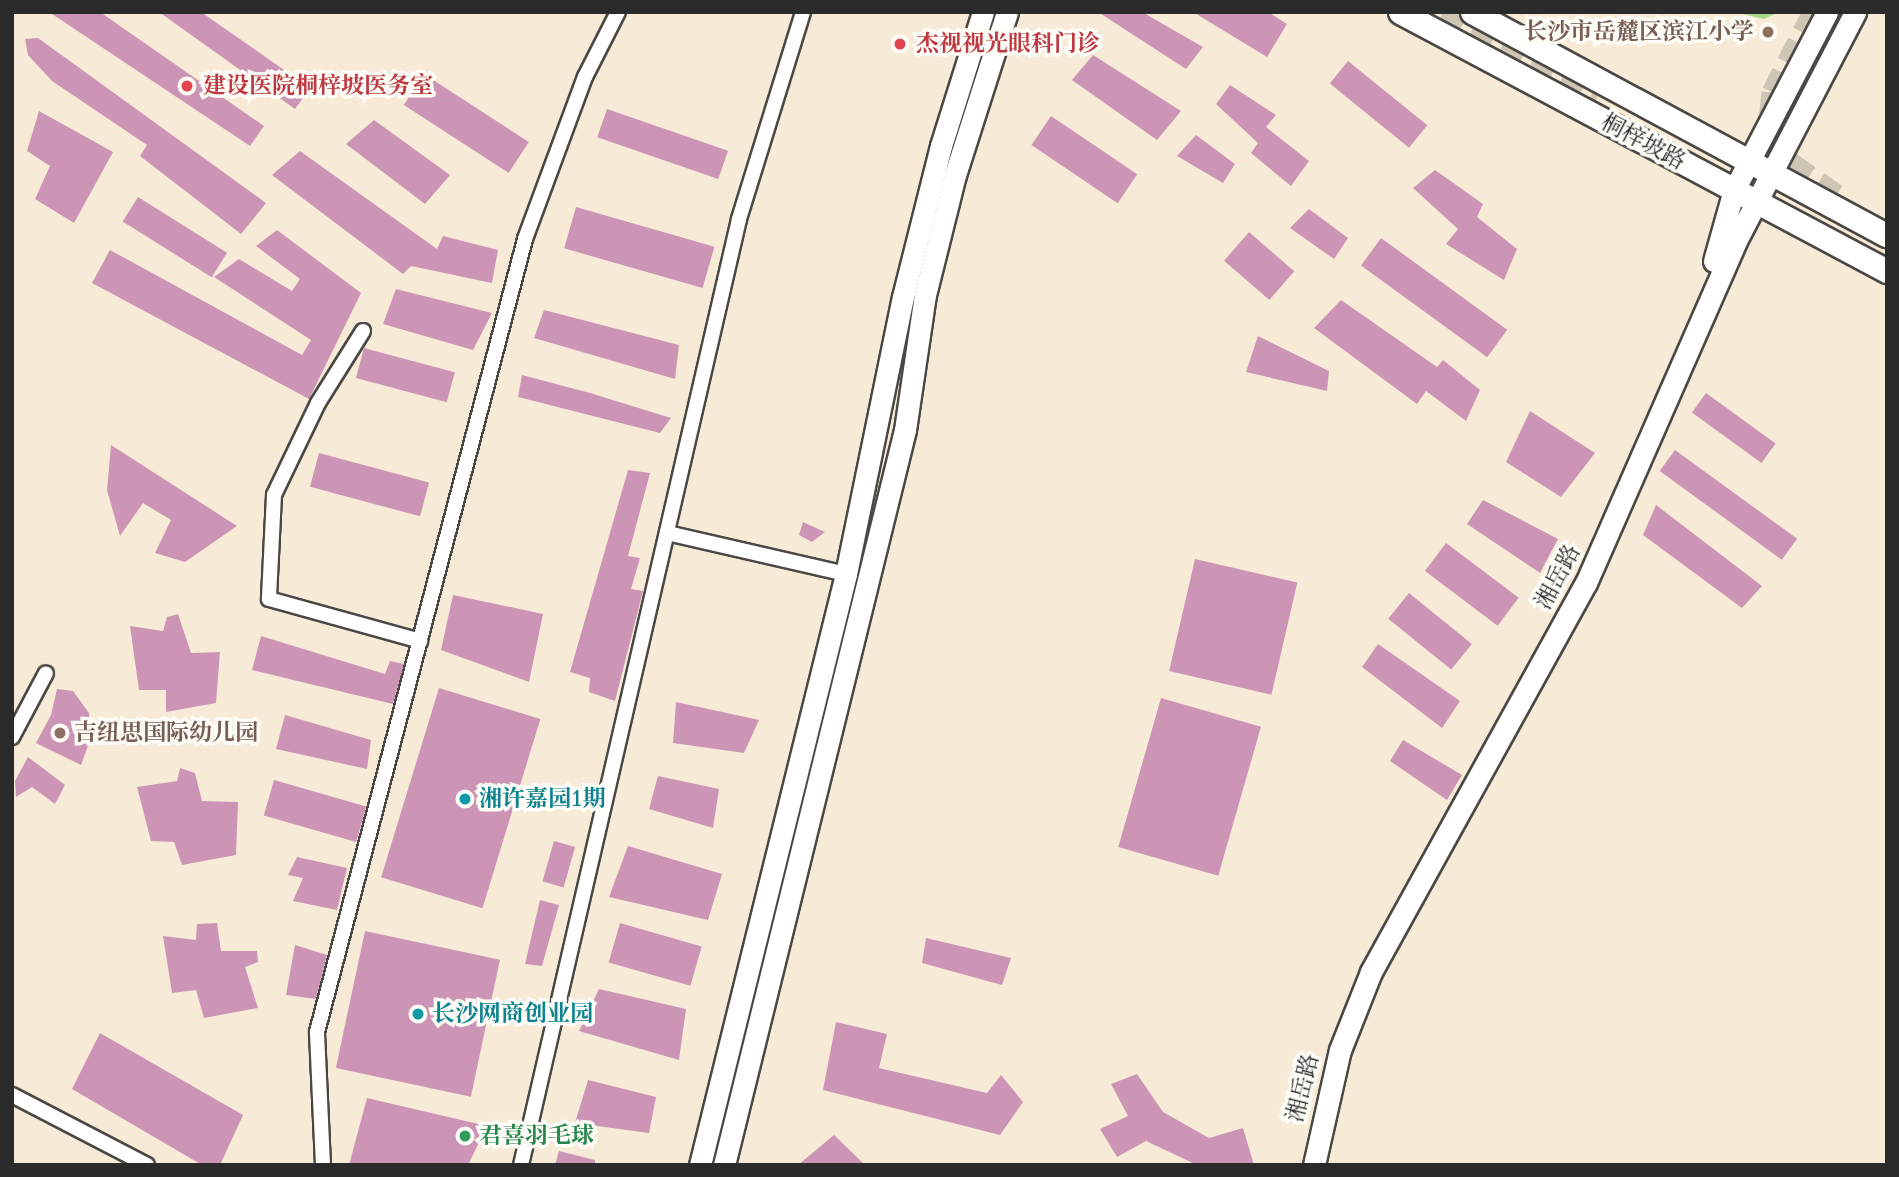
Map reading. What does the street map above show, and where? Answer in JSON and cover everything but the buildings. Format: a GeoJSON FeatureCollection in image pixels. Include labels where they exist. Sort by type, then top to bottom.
{"type":"FeatureCollection","features":[{"type":"Feature","properties":{"kind":"main road"},"geometry":{"type":"LineString","coordinates":[[700,1165],[846,574],[903,297],[941,146],[983,12]]}},
{"type":"Feature","properties":{"kind":"main road"},"geometry":{"type":"LineString","coordinates":[[724,1165],[905,430],[925,295],[955,175],[1007,12]]}},
{"type":"Feature","properties":{"kind":"main road","name":"桐梓坡路"},"geometry":{"type":"LineString","coordinates":[[1400,12],[1887,271]]}},
{"type":"Feature","properties":{"kind":"main road","name":"桐梓坡路"},"geometry":{"type":"LineString","coordinates":[[1472,12],[1769,174],[1887,234]]}},
{"type":"Feature","properties":{"kind":"main road","name":"湘岳路"},"geometry":{"type":"LineString","coordinates":[[1302,1165],[1324,1066],[1355,980],[1608,517],[1712,266],[1734,190],[1827,12]]}},
{"type":"Feature","properties":{"kind":"main road","name":"湘岳路"},"geometry":{"type":"LineString","coordinates":[[1314,1165],[1340,1050],[1371,972],[1591,572],[1755,202],[1855,12]]}},
{"type":"Feature","properties":{"kind":"street"},"geometry":{"type":"LineString","coordinates":[[323,1165],[317,1032],[525,239],[585,77],[618,12]]}},
{"type":"Feature","properties":{"kind":"street"},"geometry":{"type":"LineString","coordinates":[[521,1165],[739,219],[803,12]]}},
{"type":"Feature","properties":{"kind":"street"},"geometry":{"type":"LineString","coordinates":[[363,331],[318,404],[274,495],[269,598],[420,641]]}},
{"type":"Feature","properties":{"kind":"street"},"geometry":{"type":"LineString","coordinates":[[667,533],[846,574]]}},
{"type":"Feature","properties":{"kind":"street"},"geometry":{"type":"LineString","coordinates":[[12,737],[46,673]]}},
{"type":"Feature","properties":{"kind":"street"},"geometry":{"type":"LineString","coordinates":[[12,1095],[147,1165]]}},
{"type":"Feature","properties":{"kind":"green space"},"geometry":{"type":"Polygon","coordinates":[[[1734,12],[1779,12],[1764,19],[1734,12]]]}},
{"type":"Feature","properties":{"kind":"tunnel"},"geometry":{"type":"LineString","coordinates":[[1443,12],[1599,93]]}},
{"type":"Feature","properties":{"kind":"tunnel"},"geometry":{"type":"LineString","coordinates":[[1814,12],[1773,92],[1769,131],[1790,163],[1836,195]]}},
{"type":"Feature","properties":{"kind":"place","name":"长沙市岳麓区滨江小学"},"geometry":{"type":"Point","coordinates":[1768,32]}},
{"type":"Feature","properties":{"kind":"place","name":"杰视视光眼科门诊"},"geometry":{"type":"Point","coordinates":[900,44]}},
{"type":"Feature","properties":{"kind":"place","name":"建设医院桐梓坡医务室"},"geometry":{"type":"Point","coordinates":[187,86]}},
{"type":"Feature","properties":{"kind":"place","name":"吉纽思国际幼儿园"},"geometry":{"type":"Point","coordinates":[60,733]}},
{"type":"Feature","properties":{"kind":"place","name":"湘许嘉园1期"},"geometry":{"type":"Point","coordinates":[465,799]}},
{"type":"Feature","properties":{"kind":"place","name":"长沙网商创业园"},"geometry":{"type":"Point","coordinates":[418,1014]}},
{"type":"Feature","properties":{"kind":"place","name":"君喜羽毛球"},"geometry":{"type":"Point","coordinates":[465,1136]}}]}
